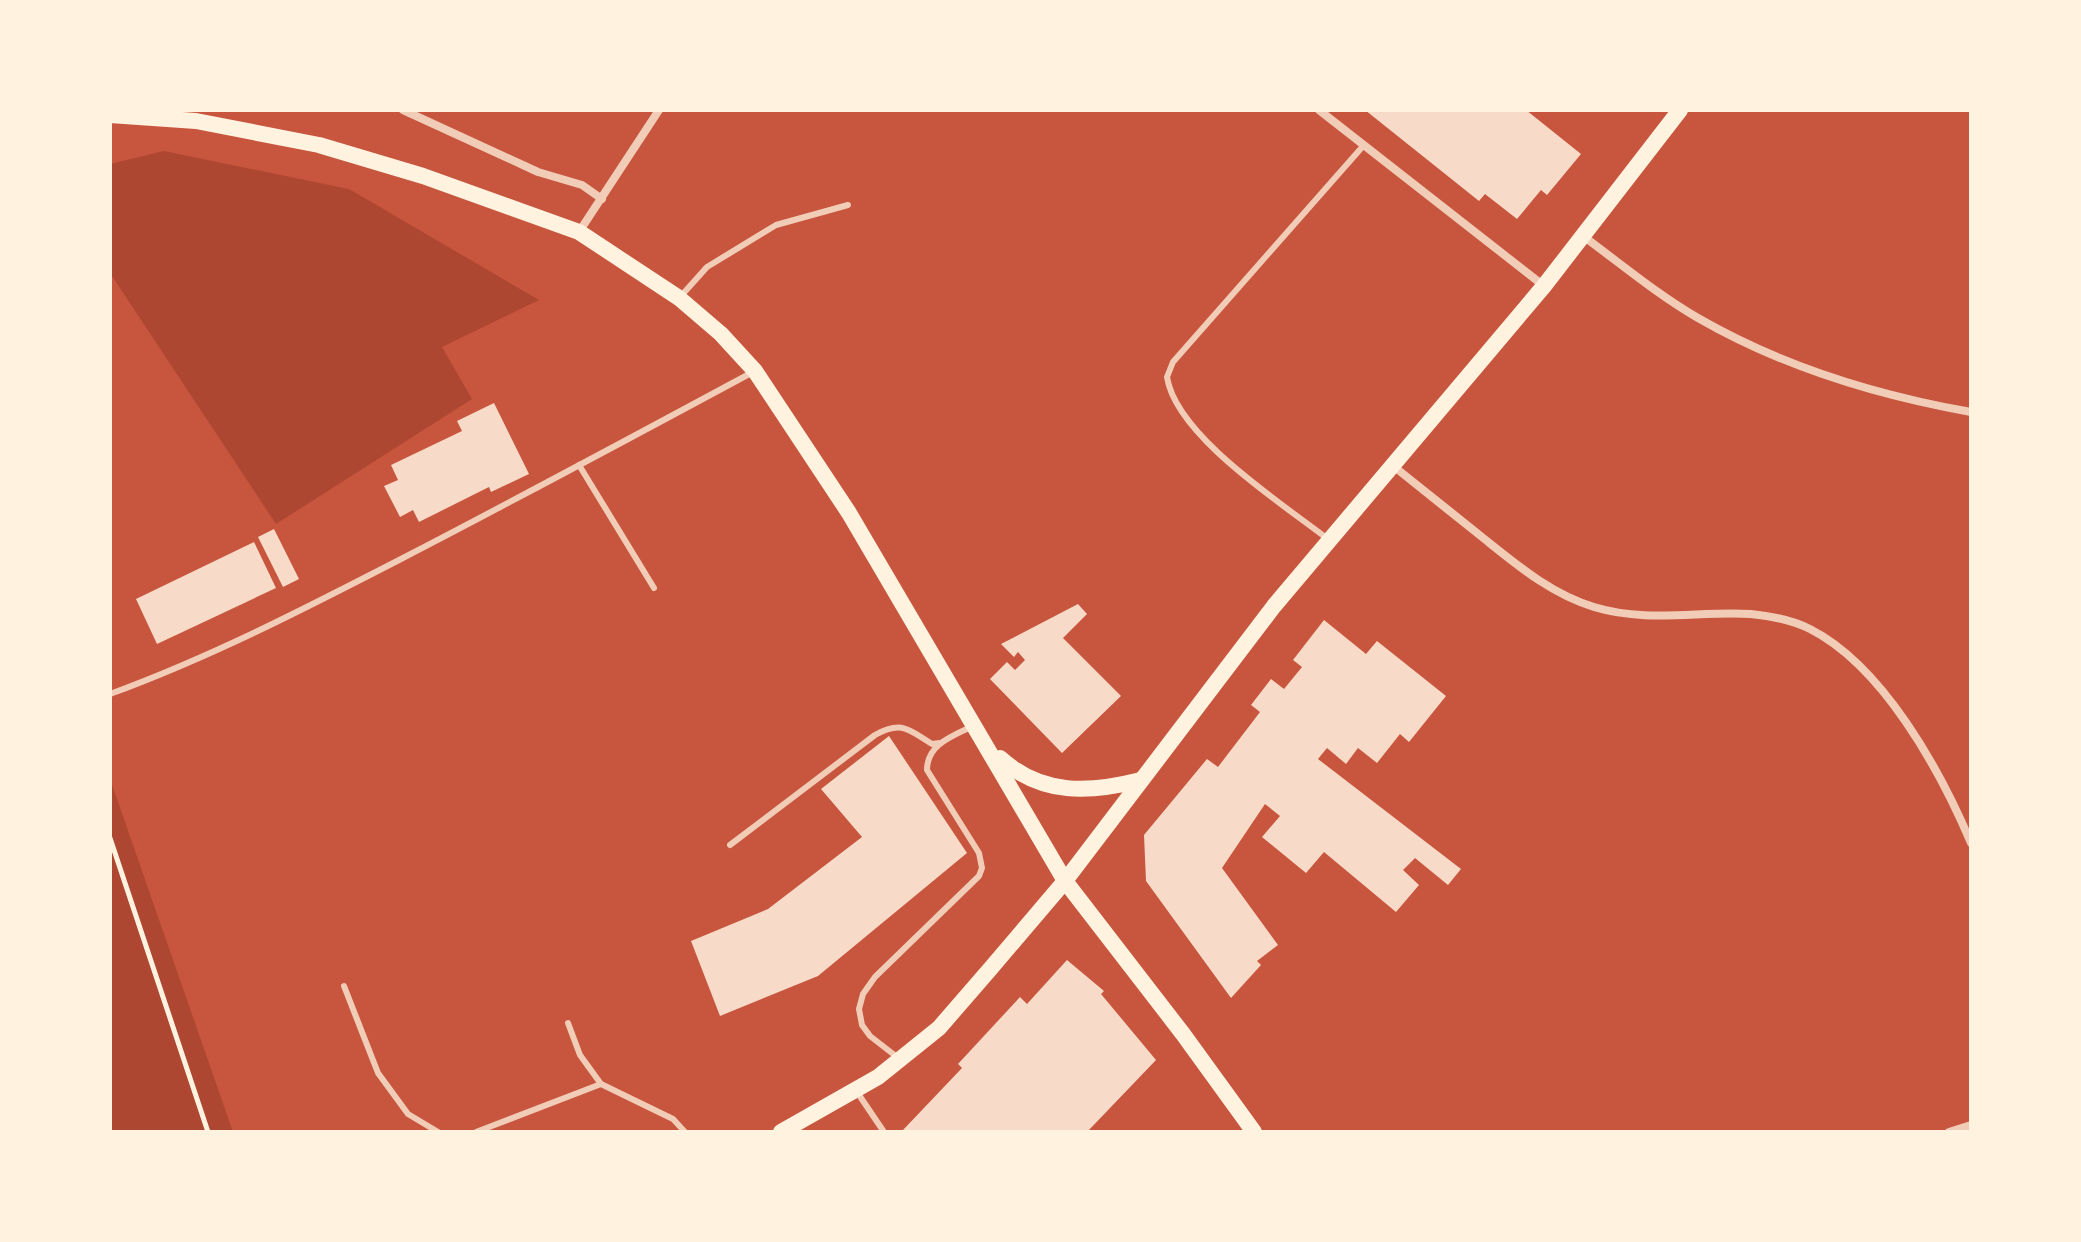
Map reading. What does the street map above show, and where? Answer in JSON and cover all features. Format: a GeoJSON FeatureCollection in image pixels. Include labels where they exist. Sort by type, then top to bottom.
{"type":"FeatureCollection","features":[{"type":"Feature","properties":{"kind":"main road"},"geometry":{"type":"LineString","coordinates":[[781,1132],[855,1091],[939,1028],[1065,881],[1274,606],[1544,286],[1680,110]]}},
{"type":"Feature","properties":{"kind":"main road"},"geometry":{"type":"LineString","coordinates":[[110,115],[196,121],[319,145],[423,176],[579,232],[679,298],[721,334],[755,371],[849,513],[1065,881],[1254,1132]]}},
{"type":"Feature","properties":{"kind":"main road"},"geometry":{"type":"LineString","coordinates":[[990,749],[1015,772],[1062,790],[1111,788],[1141,780]]}},
{"type":"Feature","properties":{"kind":"street"},"geometry":{"type":"LineString","coordinates":[[403,110],[538,172],[582,185],[602,199]]}},
{"type":"Feature","properties":{"kind":"street"},"geometry":{"type":"LineString","coordinates":[[579,232],[659,110]]}},
{"type":"Feature","properties":{"kind":"street"},"geometry":{"type":"LineString","coordinates":[[1319,110],[1544,286]]}},
{"type":"Feature","properties":{"kind":"street"},"geometry":{"type":"LineString","coordinates":[[1583,235],[1696,317],[1746,344],[1807,370],[1875,392],[1971,412]]}},
{"type":"Feature","properties":{"kind":"street"},"geometry":{"type":"LineString","coordinates":[[1392,465],[1537,581],[1592,607],[1625,615],[1752,614],[1784,619],[1809,628],[1829,641],[1855,662],[1886,696],[1940,779],[1971,843]]}},
{"type":"Feature","properties":{"kind":"street"},"geometry":{"type":"LineString","coordinates":[[1949,1132],[1971,1125]]}},
{"type":"Feature","properties":{"kind":"lane"},"geometry":{"type":"LineString","coordinates":[[1329,540],[1213,451],[1174,399],[1167,377],[1173,362],[1365,144]]}},
{"type":"Feature","properties":{"kind":"lane"},"geometry":{"type":"LineString","coordinates":[[679,298],[707,267],[776,225],[848,205]]}},
{"type":"Feature","properties":{"kind":"lane"},"geometry":{"type":"LineString","coordinates":[[110,694],[174,671],[305,608],[755,371]]}},
{"type":"Feature","properties":{"kind":"lane"},"geometry":{"type":"LineString","coordinates":[[579,465],[654,588]]}},
{"type":"Feature","properties":{"kind":"lane"},"geometry":{"type":"LineString","coordinates":[[730,845],[888,728],[905,728],[932,744],[975,725]]}},
{"type":"Feature","properties":{"kind":"lane"},"geometry":{"type":"LineString","coordinates":[[900,1060],[870,1036],[862,1025],[859,1009],[866,989],[974,883],[982,868],[976,847],[927,770],[927,760],[940,743]]}},
{"type":"Feature","properties":{"kind":"lane"},"geometry":{"type":"LineString","coordinates":[[344,986],[378,1073],[408,1114],[438,1132]]}},
{"type":"Feature","properties":{"kind":"lane"},"geometry":{"type":"LineString","coordinates":[[568,1023],[580,1055],[601,1084],[673,1119],[685,1132]]}},
{"type":"Feature","properties":{"kind":"lane"},"geometry":{"type":"LineString","coordinates":[[476,1132],[601,1084]]}},
{"type":"Feature","properties":{"kind":"lane"},"geometry":{"type":"LineString","coordinates":[[855,1091],[884,1132]]}},
{"type":"Feature","properties":{"kind":"path"},"geometry":{"type":"LineString","coordinates":[[110,838],[208,1132]]}},
{"type":"Feature","properties":{"kind":"shaded area"},"geometry":{"type":"Polygon","coordinates":[[[164,151],[349,189],[539,300],[442,347],[472,399],[276,524],[110,273],[110,164],[164,151]]]}},
{"type":"Feature","properties":{"kind":"shaded area"},"geometry":{"type":"Polygon","coordinates":[[[110,779],[233,1132],[110,1132],[110,779]]]}},
{"type":"Feature","properties":{"kind":"building"},"geometry":{"type":"Polygon","coordinates":[[[1365,110],[1526,110],[1581,154],[1547,195],[1541,190],[1517,219],[1485,194],[1479,201],[1365,110]]]}},
{"type":"Feature","properties":{"kind":"building"},"geometry":{"type":"Polygon","coordinates":[[[494,403],[529,474],[491,492],[489,487],[419,522],[413,510],[400,517],[384,486],[398,480],[391,465],[462,431],[457,421],[494,403]]]}},
{"type":"Feature","properties":{"kind":"building"},"geometry":{"type":"Polygon","coordinates":[[[274,529],[299,579],[283,587],[258,537],[274,529]]]}},
{"type":"Feature","properties":{"kind":"building"},"geometry":{"type":"Polygon","coordinates":[[[254,542],[276,588],[157,644],[136,599],[254,542]]]}},
{"type":"Feature","properties":{"kind":"building"},"geometry":{"type":"Polygon","coordinates":[[[1078,604],[1087,614],[1063,638],[1121,696],[1062,753],[990,679],[1007,662],[1015,670],[1025,660],[1018,652],[1014,657],[1001,644],[1078,604]]]}},
{"type":"Feature","properties":{"kind":"building"},"geometry":{"type":"Polygon","coordinates":[[[1324,620],[1366,654],[1377,641],[1446,696],[1409,742],[1400,734],[1377,763],[1358,748],[1346,764],[1327,748],[1318,759],[1461,869],[1448,885],[1415,858],[1403,870],[1419,885],[1396,912],[1324,852],[1306,873],[1262,837],[1280,816],[1265,804],[1222,868],[1278,945],[1257,961],[1261,965],[1231,998],[1146,881],[1144,835],[1207,759],[1218,767],[1260,712],[1251,705],[1271,679],[1284,689],[1302,667],[1293,660],[1324,620]]]}},
{"type":"Feature","properties":{"kind":"building"},"geometry":{"type":"Polygon","coordinates":[[[889,736],[967,853],[818,976],[720,1016],[691,941],[768,909],[862,837],[821,789],[889,736]]]}},
{"type":"Feature","properties":{"kind":"building"},"geometry":{"type":"Polygon","coordinates":[[[1067,960],[1104,991],[1101,994],[1156,1060],[1087,1132],[903,1130],[962,1068],[958,1064],[1020,997],[1027,1004],[1067,960]]]}}]}
